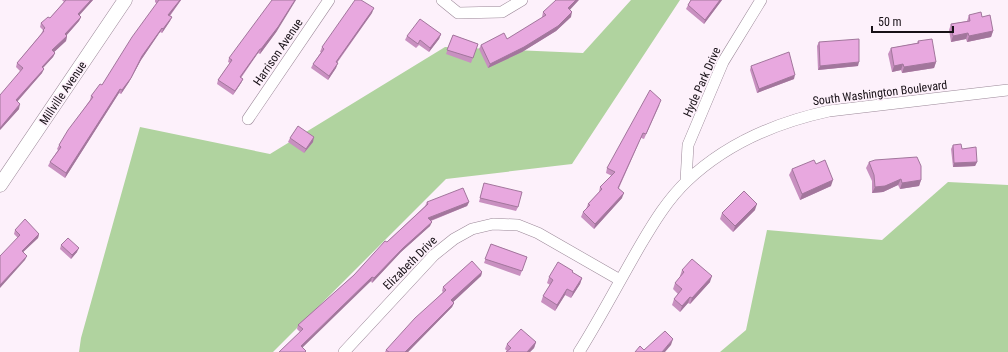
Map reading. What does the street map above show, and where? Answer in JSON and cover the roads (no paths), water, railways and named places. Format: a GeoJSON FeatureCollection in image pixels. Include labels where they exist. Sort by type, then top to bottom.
{"type":"FeatureCollection","features":[{"type":"Feature","properties":{"kind":"main road","name":"Millville Avenue"},"geometry":{"type":"LineString","coordinates":[[0,186],[125,0]]}},
{"type":"Feature","properties":{"kind":"street","name":"Harrison Avenue"},"geometry":{"type":"LineString","coordinates":[[248,119],[329,0]]}},
{"type":"Feature","properties":{"kind":"street"},"geometry":{"type":"LineString","coordinates":[[442,0],[458,13],[502,12],[522,0]]}},
{"type":"Feature","properties":{"kind":"street","name":"Hyde Park Drive"},"geometry":{"type":"LineString","coordinates":[[686,181],[688,145],[723,62],[761,0]]}},
{"type":"Feature","properties":{"kind":"street","name":"South Washington Boulevard"},"geometry":{"type":"LineString","coordinates":[[579,352],[659,215],[686,181],[735,146],[768,130],[801,117],[829,111],[1008,90]]}},
{"type":"Feature","properties":{"kind":"street","name":"Elizabeth Drive"},"geometry":{"type":"LineString","coordinates":[[344,352],[434,255],[454,239],[472,229],[493,224],[518,225],[538,233],[620,280]]}}]}
